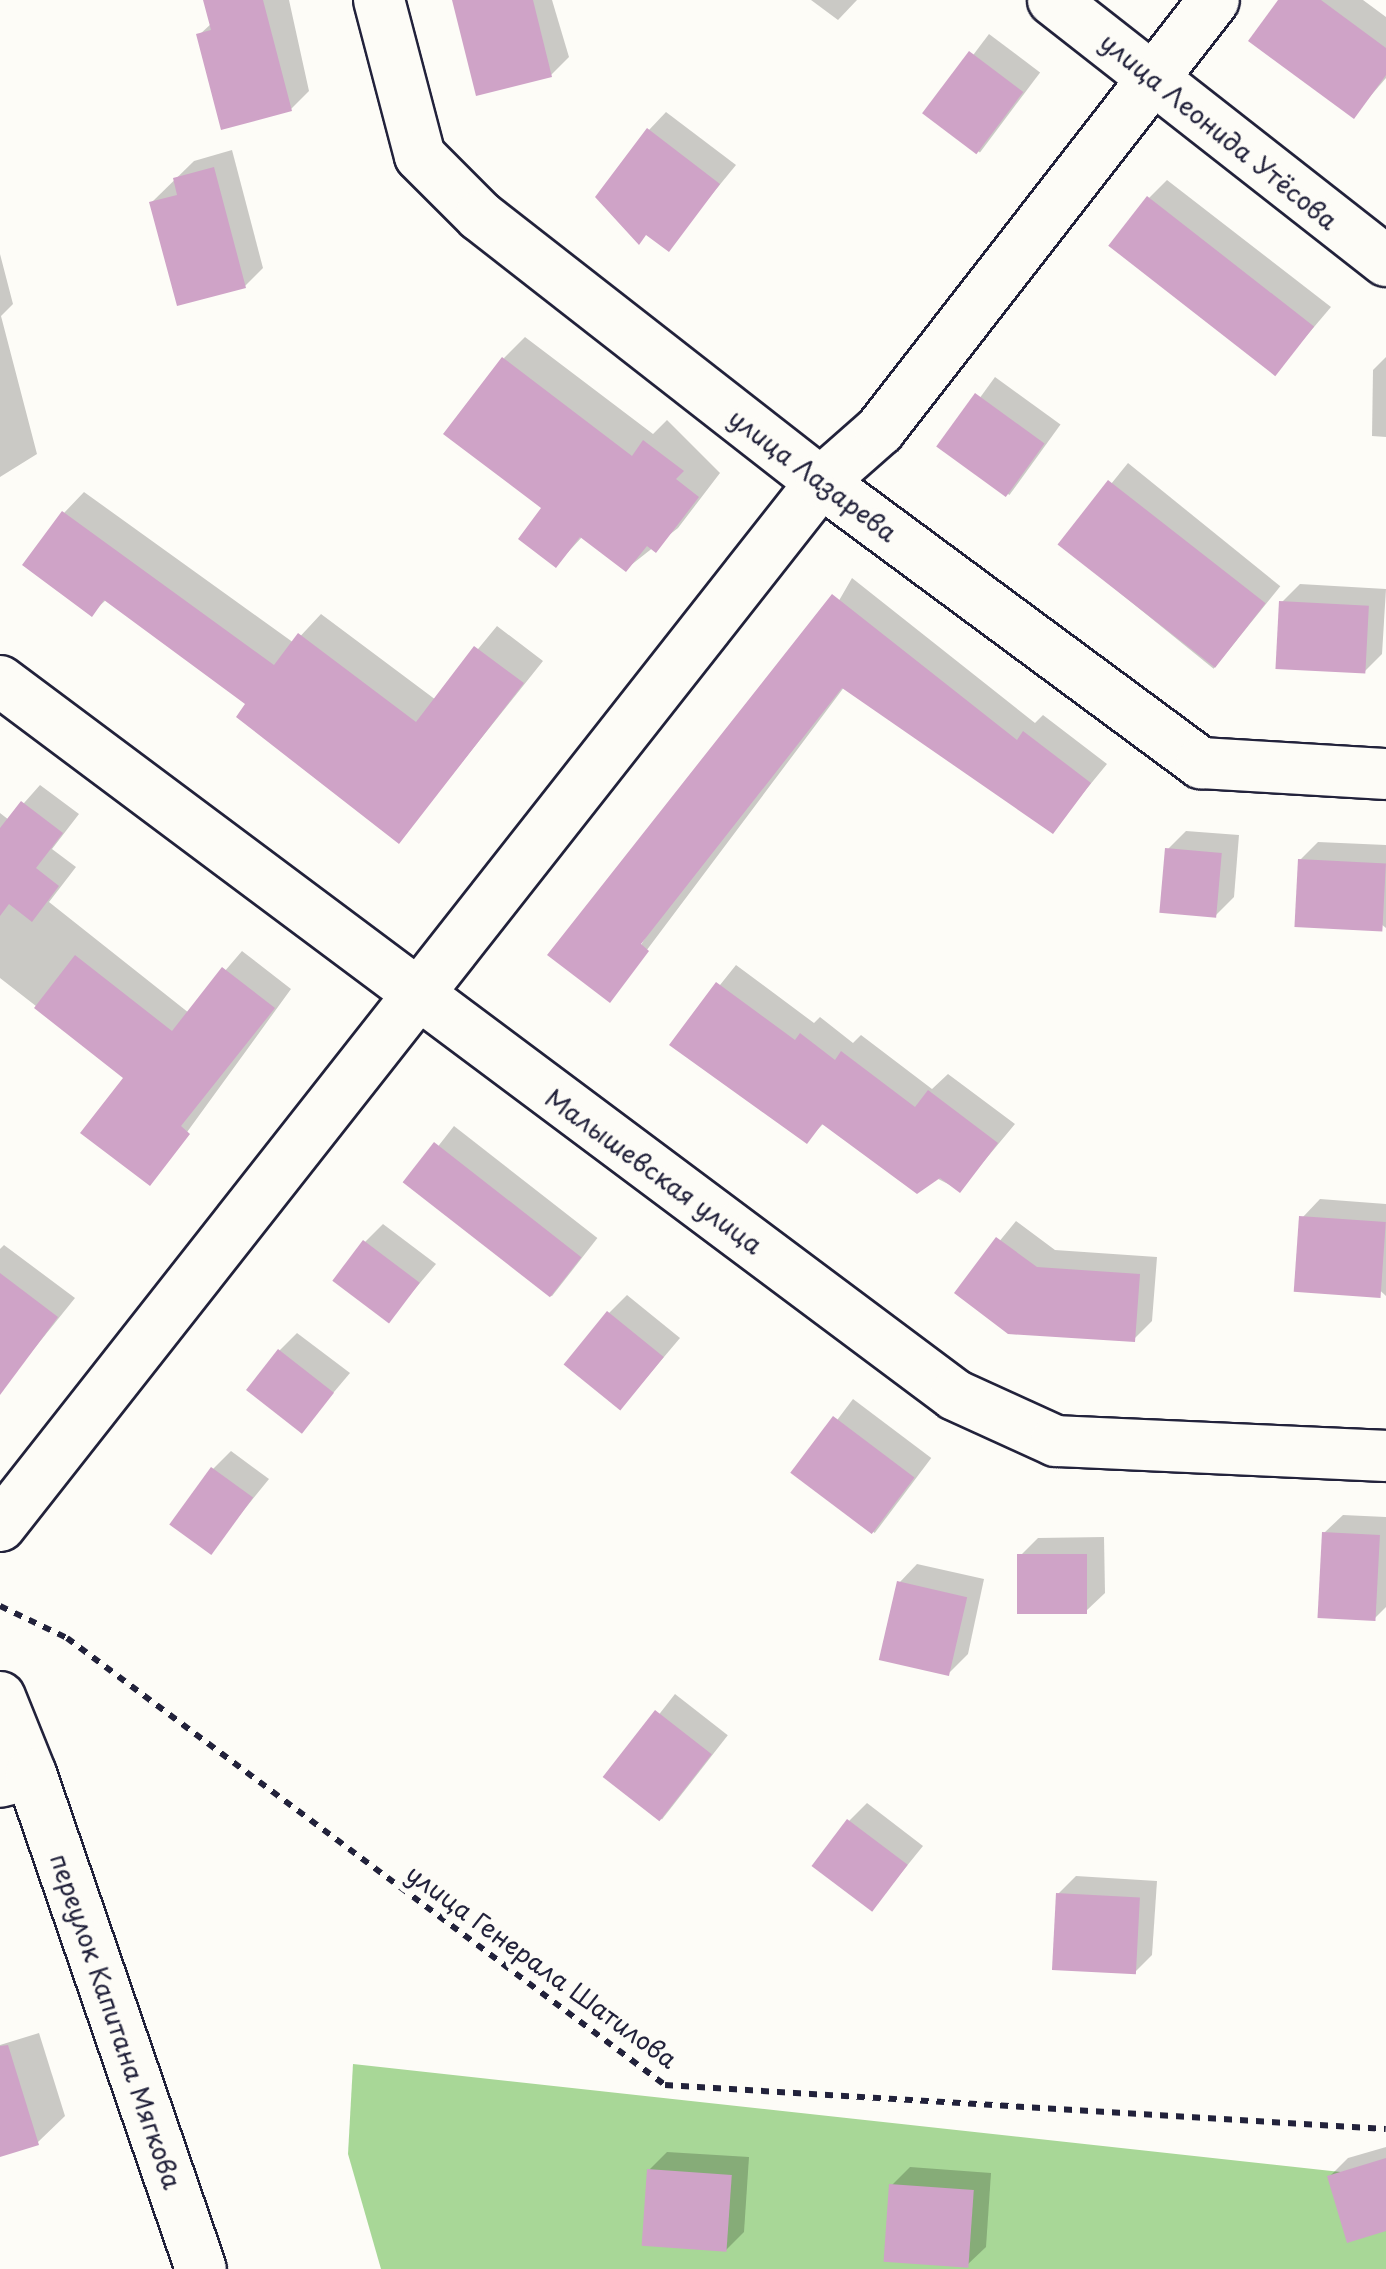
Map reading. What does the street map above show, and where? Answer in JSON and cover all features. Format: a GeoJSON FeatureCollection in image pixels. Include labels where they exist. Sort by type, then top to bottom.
{"type":"FeatureCollection","features":[{"type":"Feature","properties":{"kind":"street","name":"улица Лазарева"},"geometry":{"type":"LineString","coordinates":[[379,0],[420,156],[480,216],[820,482],[1201,763],[1386,774]]}},
{"type":"Feature","properties":{"kind":"street","name":"улица Леонида Утёсова"},"geometry":{"type":"LineString","coordinates":[[1053,0],[1386,260]]}},
{"type":"Feature","properties":{"kind":"street"},"geometry":{"type":"LineString","coordinates":[[0,1526],[417,1000],[820,482],[880,430],[1157,79],[1214,0]]}},
{"type":"Feature","properties":{"kind":"street","name":"Малышевская улица"},"geometry":{"type":"LineString","coordinates":[[0,681],[417,1000],[955,1395],[1056,1441],[1386,1456]]}},
{"type":"Feature","properties":{"kind":"street","name":"переулок Капитана Мягкова"},"geometry":{"type":"LineString","coordinates":[[0,1697],[16,1778],[200,2269]]}},
{"type":"Feature","properties":{"kind":"path","name":"улица Генерала Шатилова"},"geometry":{"type":"LineString","coordinates":[[0,1606],[67,1638],[665,2086],[1386,2129]]}},
{"type":"Feature","properties":{"kind":"green space"},"geometry":{"type":"Polygon","coordinates":[[[353,2064],[1386,2177],[1386,2269],[381,2269],[348,2154],[353,2064]]]}},
{"type":"Feature","properties":{"kind":"building"},"geometry":{"type":"Polygon","coordinates":[[[203,0],[263,0],[292,111],[221,130],[196,34],[211,30],[203,0]]]}},
{"type":"Feature","properties":{"kind":"building"},"geometry":{"type":"Polygon","coordinates":[[[452,0],[533,0],[552,77],[476,96],[452,0]]]}},
{"type":"Feature","properties":{"kind":"building"},"geometry":{"type":"Polygon","coordinates":[[[1278,0],[1321,0],[1386,48],[1386,75],[1354,119],[1248,41],[1278,0]]]}},
{"type":"Feature","properties":{"kind":"building"},"geometry":{"type":"Polygon","coordinates":[[[969,51],[1023,92],[976,154],[922,113],[969,51]]]}},
{"type":"Feature","properties":{"kind":"building"},"geometry":{"type":"Polygon","coordinates":[[[647,128],[720,184],[669,252],[646,235],[639,245],[595,197],[647,128]]]}},
{"type":"Feature","properties":{"kind":"building"},"geometry":{"type":"Polygon","coordinates":[[[214,167],[246,288],[177,306],[149,202],[177,195],[173,178],[214,167]]]}},
{"type":"Feature","properties":{"kind":"building"},"geometry":{"type":"Polygon","coordinates":[[[1147,196],[1314,327],[1275,376],[1108,246],[1147,196]]]}},
{"type":"Feature","properties":{"kind":"building"},"geometry":{"type":"Polygon","coordinates":[[[502,357],[632,456],[643,440],[684,471],[676,479],[699,497],[656,553],[647,546],[626,572],[580,537],[556,568],[518,539],[541,508],[443,434],[502,357]]]}},
{"type":"Feature","properties":{"kind":"building"},"geometry":{"type":"Polygon","coordinates":[[[975,393],[1045,444],[1006,497],[936,446],[975,393]]]}},
{"type":"Feature","properties":{"kind":"building"},"geometry":{"type":"Polygon","coordinates":[[[1108,480],[1266,603],[1215,668],[1058,545],[1108,480]]]}},
{"type":"Feature","properties":{"kind":"building"},"geometry":{"type":"Polygon","coordinates":[[[62,511],[274,665],[298,633],[416,722],[474,646],[524,683],[399,844],[236,717],[245,704],[104,600],[92,617],[22,565],[62,511]]]}},
{"type":"Feature","properties":{"kind":"building"},"geometry":{"type":"Polygon","coordinates":[[[832,594],[1017,740],[1023,731],[1091,783],[1053,834],[842,688],[641,944],[649,951],[610,1003],[547,955],[832,594]]]}},
{"type":"Feature","properties":{"kind":"building"},"geometry":{"type":"Polygon","coordinates":[[[1279,601],[1369,606],[1365,674],[1275,669],[1279,601]]]}},
{"type":"Feature","properties":{"kind":"building"},"geometry":{"type":"Polygon","coordinates":[[[21,801],[63,833],[36,868],[59,886],[32,922],[9,904],[0,916],[0,828],[21,801]]]}},
{"type":"Feature","properties":{"kind":"building"},"geometry":{"type":"Polygon","coordinates":[[[1165,848],[1222,853],[1216,918],[1159,913],[1165,848]]]}},
{"type":"Feature","properties":{"kind":"building"},"geometry":{"type":"Polygon","coordinates":[[[1298,859],[1386,864],[1382,932],[1294,927],[1298,859]]]}},
{"type":"Feature","properties":{"kind":"building"},"geometry":{"type":"Polygon","coordinates":[[[75,955],[172,1031],[222,967],[275,1008],[181,1126],[190,1134],[150,1186],[80,1133],[123,1078],[34,1008],[75,955]]]}},
{"type":"Feature","properties":{"kind":"building"},"geometry":{"type":"Polygon","coordinates":[[[716,982],[795,1040],[800,1033],[835,1060],[841,1051],[915,1107],[928,1090],[998,1143],[960,1193],[940,1178],[917,1194],[822,1124],[807,1144],[669,1045],[716,982]]]}},
{"type":"Feature","properties":{"kind":"building"},"geometry":{"type":"Polygon","coordinates":[[[434,1142],[581,1257],[550,1297],[403,1182],[434,1142]]]}},
{"type":"Feature","properties":{"kind":"building"},"geometry":{"type":"Polygon","coordinates":[[[1299,1216],[1386,1222],[1380,1298],[1294,1292],[1299,1216]]]}},
{"type":"Feature","properties":{"kind":"building"},"geometry":{"type":"Polygon","coordinates":[[[996,1237],[1037,1267],[1140,1274],[1135,1342],[1008,1334],[954,1293],[996,1237]]]}},
{"type":"Feature","properties":{"kind":"building"},"geometry":{"type":"Polygon","coordinates":[[[363,1240],[420,1283],[389,1323],[332,1281],[363,1240]]]}},
{"type":"Feature","properties":{"kind":"building"},"geometry":{"type":"Polygon","coordinates":[[[0,1273],[58,1317],[0,1395],[0,1273]]]}},
{"type":"Feature","properties":{"kind":"building"},"geometry":{"type":"Polygon","coordinates":[[[607,1311],[664,1357],[620,1411],[564,1365],[607,1311]]]}},
{"type":"Feature","properties":{"kind":"building"},"geometry":{"type":"Polygon","coordinates":[[[278,1349],[334,1393],[302,1434],[246,1390],[278,1349]]]}},
{"type":"Feature","properties":{"kind":"building"},"geometry":{"type":"Polygon","coordinates":[[[833,1416],[914,1477],[872,1534],[790,1473],[833,1416]]]}},
{"type":"Feature","properties":{"kind":"building"},"geometry":{"type":"Polygon","coordinates":[[[211,1467],[253,1498],[211,1555],[169,1524],[211,1467]]]}},
{"type":"Feature","properties":{"kind":"building"},"geometry":{"type":"Polygon","coordinates":[[[1322,1532],[1380,1535],[1375,1621],[1317,1618],[1322,1532]]]}},
{"type":"Feature","properties":{"kind":"building"},"geometry":{"type":"Polygon","coordinates":[[[1017,1554],[1087,1554],[1087,1614],[1017,1614],[1017,1554]]]}},
{"type":"Feature","properties":{"kind":"building"},"geometry":{"type":"Polygon","coordinates":[[[897,1581],[967,1597],[949,1676],[879,1660],[897,1581]]]}},
{"type":"Feature","properties":{"kind":"building"},"geometry":{"type":"Polygon","coordinates":[[[655,1710],[712,1754],[659,1821],[603,1777],[655,1710]]]}},
{"type":"Feature","properties":{"kind":"building"},"geometry":{"type":"Polygon","coordinates":[[[847,1819],[908,1865],[872,1912],[811,1866],[847,1819]]]}},
{"type":"Feature","properties":{"kind":"building"},"geometry":{"type":"Polygon","coordinates":[[[1056,1893],[1140,1897],[1136,1974],[1052,1970],[1056,1893]]]}},
{"type":"Feature","properties":{"kind":"building"},"geometry":{"type":"Polygon","coordinates":[[[8,2045],[39,2145],[0,2157],[0,2046],[8,2045]]]}},
{"type":"Feature","properties":{"kind":"building"},"geometry":{"type":"Polygon","coordinates":[[[1386,2158],[1386,2231],[1347,2243],[1327,2176],[1386,2158]]]}},
{"type":"Feature","properties":{"kind":"building"},"geometry":{"type":"Polygon","coordinates":[[[647,2169],[732,2175],[726,2252],[642,2246],[647,2169]]]}},
{"type":"Feature","properties":{"kind":"building"},"geometry":{"type":"Polygon","coordinates":[[[889,2184],[974,2190],[968,2268],[884,2262],[889,2184]]]}}]}
